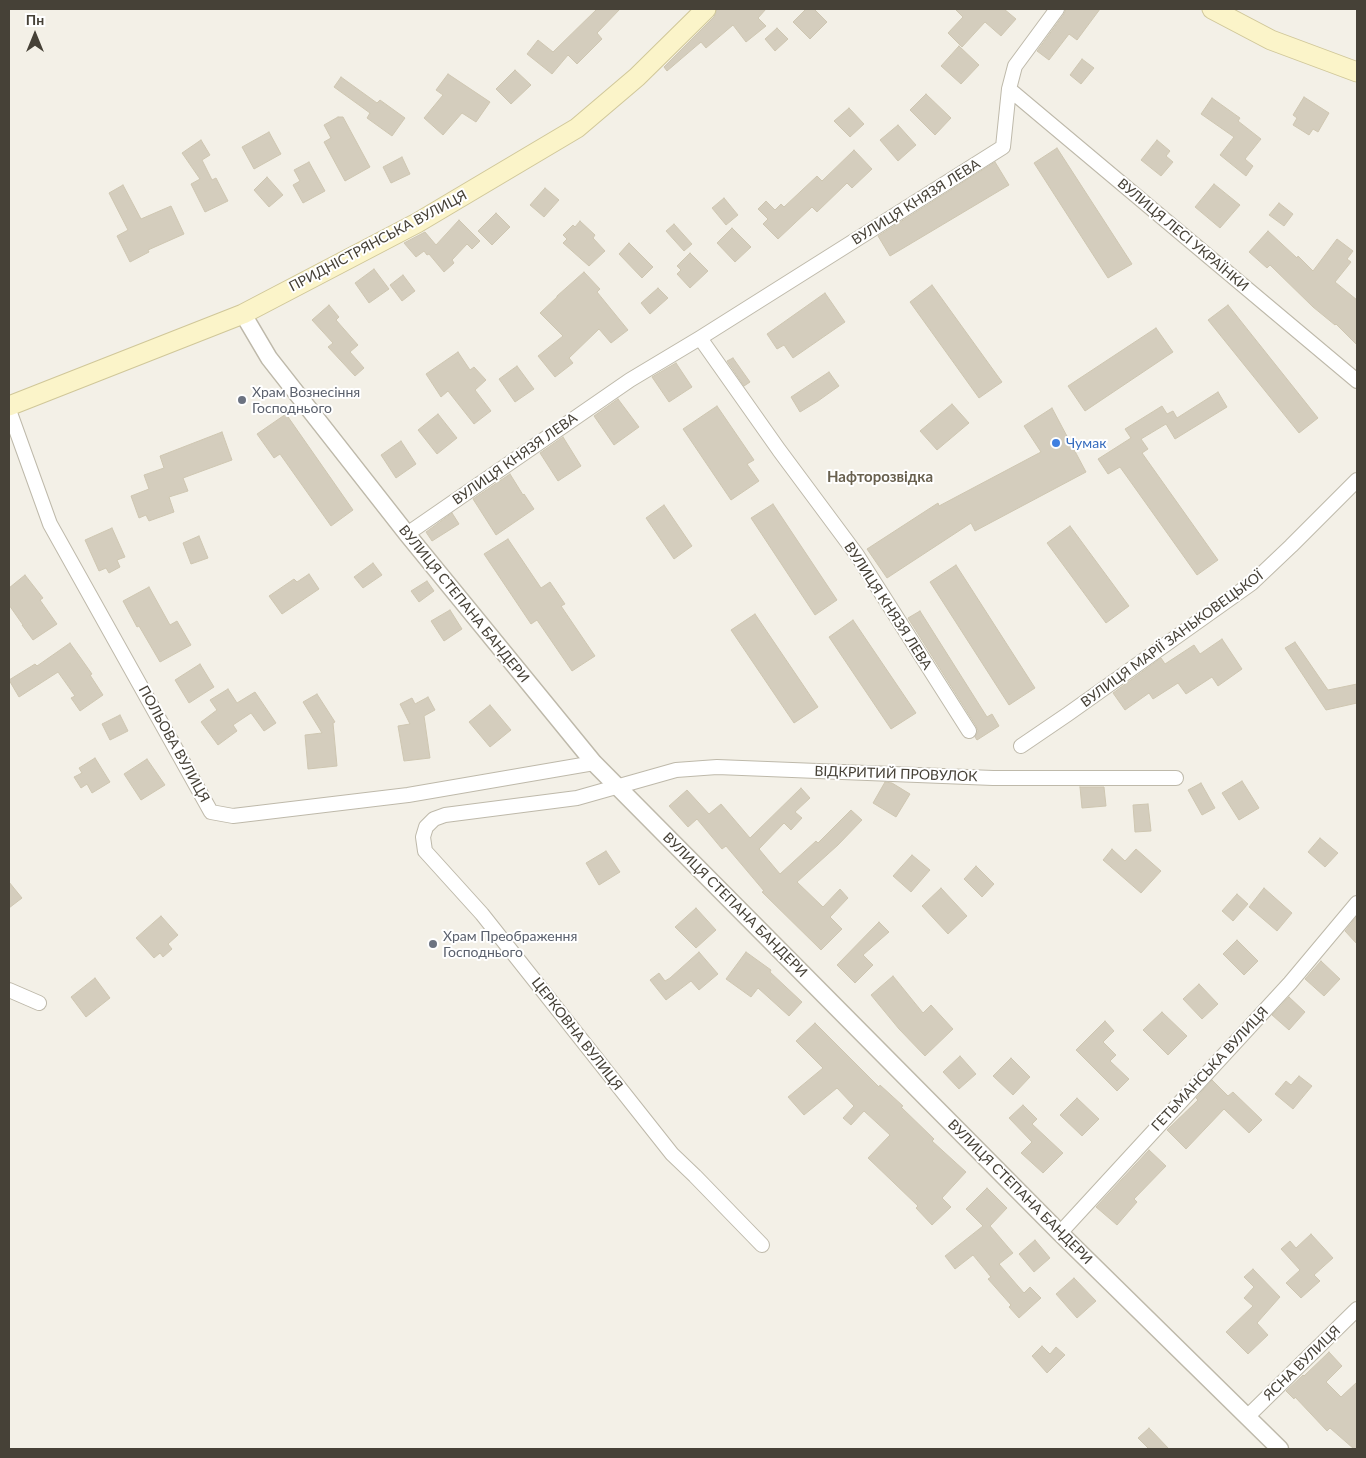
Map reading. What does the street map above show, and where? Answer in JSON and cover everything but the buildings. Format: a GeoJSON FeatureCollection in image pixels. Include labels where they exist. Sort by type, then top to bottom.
{"type":"FeatureCollection","features":[{"type":"Feature","properties":{"kind":"main road","name":"ПРИДНІСТРЯНСЬКА ВУЛИЦЯ"},"geometry":{"type":"LineString","coordinates":[[9,408],[243,314],[417,223],[577,128],[637,77],[706,9]]}},
{"type":"Feature","properties":{"kind":"main road"},"geometry":{"type":"LineString","coordinates":[[1212,9],[1271,40],[1357,72]]}},
{"type":"Feature","properties":{"kind":"street","name":"ВУЛИЦЯ КНЯЗЯ ЛЕВА"},"geometry":{"type":"LineString","coordinates":[[407,534],[630,380],[1003,147],[1009,89],[1015,66],[1057,9]]}},
{"type":"Feature","properties":{"kind":"street","name":"ВУЛИЦЯ ЛЕСІ УКРАЇНКИ"},"geometry":{"type":"LineString","coordinates":[[1009,89],[1357,381]]}},
{"type":"Feature","properties":{"kind":"street","name":"ВУЛИЦЯ СТЕПАНА БАНДЕРИ"},"geometry":{"type":"LineString","coordinates":[[243,314],[269,358],[407,534],[594,764],[1060,1233],[1280,1449]]}},
{"type":"Feature","properties":{"kind":"street","name":"ВУЛИЦЯ КНЯЗЯ ЛЕВА"},"geometry":{"type":"LineString","coordinates":[[700,338],[857,555],[969,731]]}},
{"type":"Feature","properties":{"kind":"street","name":"ПОЛЬОВА ВУЛИЦЯ"},"geometry":{"type":"LineString","coordinates":[[9,408],[50,524],[211,812],[233,816],[408,794],[594,764]]}},
{"type":"Feature","properties":{"kind":"street","name":"ВУЛИЦЯ МАРІЇ ЗАНЬКОВЕЦЬКОЇ"},"geometry":{"type":"LineString","coordinates":[[1021,746],[1252,583],[1357,480]]}},
{"type":"Feature","properties":{"kind":"street","name":"ВІДКРИТИЙ ПРОВУЛОК"},"geometry":{"type":"LineString","coordinates":[[617,786],[676,770],[717,767],[993,778],[1176,778]]}},
{"type":"Feature","properties":{"kind":"street","name":"ЦЕРКОВНА ВУЛИЦЯ"},"geometry":{"type":"LineString","coordinates":[[617,786],[577,798],[445,815],[434,819],[426,827],[423,837],[425,851],[482,914],[672,1154],[762,1245]]}},
{"type":"Feature","properties":{"kind":"street","name":"ГЕТЬМАНСЬКА ВУЛИЦЯ"},"geometry":{"type":"LineString","coordinates":[[1060,1233],[1290,983],[1357,903]]}},
{"type":"Feature","properties":{"kind":"street"},"geometry":{"type":"LineString","coordinates":[[9,990],[39,1003]]}},
{"type":"Feature","properties":{"kind":"street","name":"ЯСНА ВУЛИЦЯ"},"geometry":{"type":"LineString","coordinates":[[1247,1417],[1357,1309]]}},
{"type":"Feature","properties":{"kind":"place","name":"Храм Вознесіння Господнього"},"geometry":{"type":"Point","coordinates":[242,400]}},
{"type":"Feature","properties":{"kind":"place","name":"Чумак"},"geometry":{"type":"Point","coordinates":[1056,443]}},
{"type":"Feature","properties":{"kind":"place","name":"Храм Преображення Господнього"},"geometry":{"type":"Point","coordinates":[433,944]}},
{"type":"Feature","properties":{"kind":"district","name":"Нафторозвідка"},"geometry":{"type":"Point","coordinates":[880,477]}}]}
